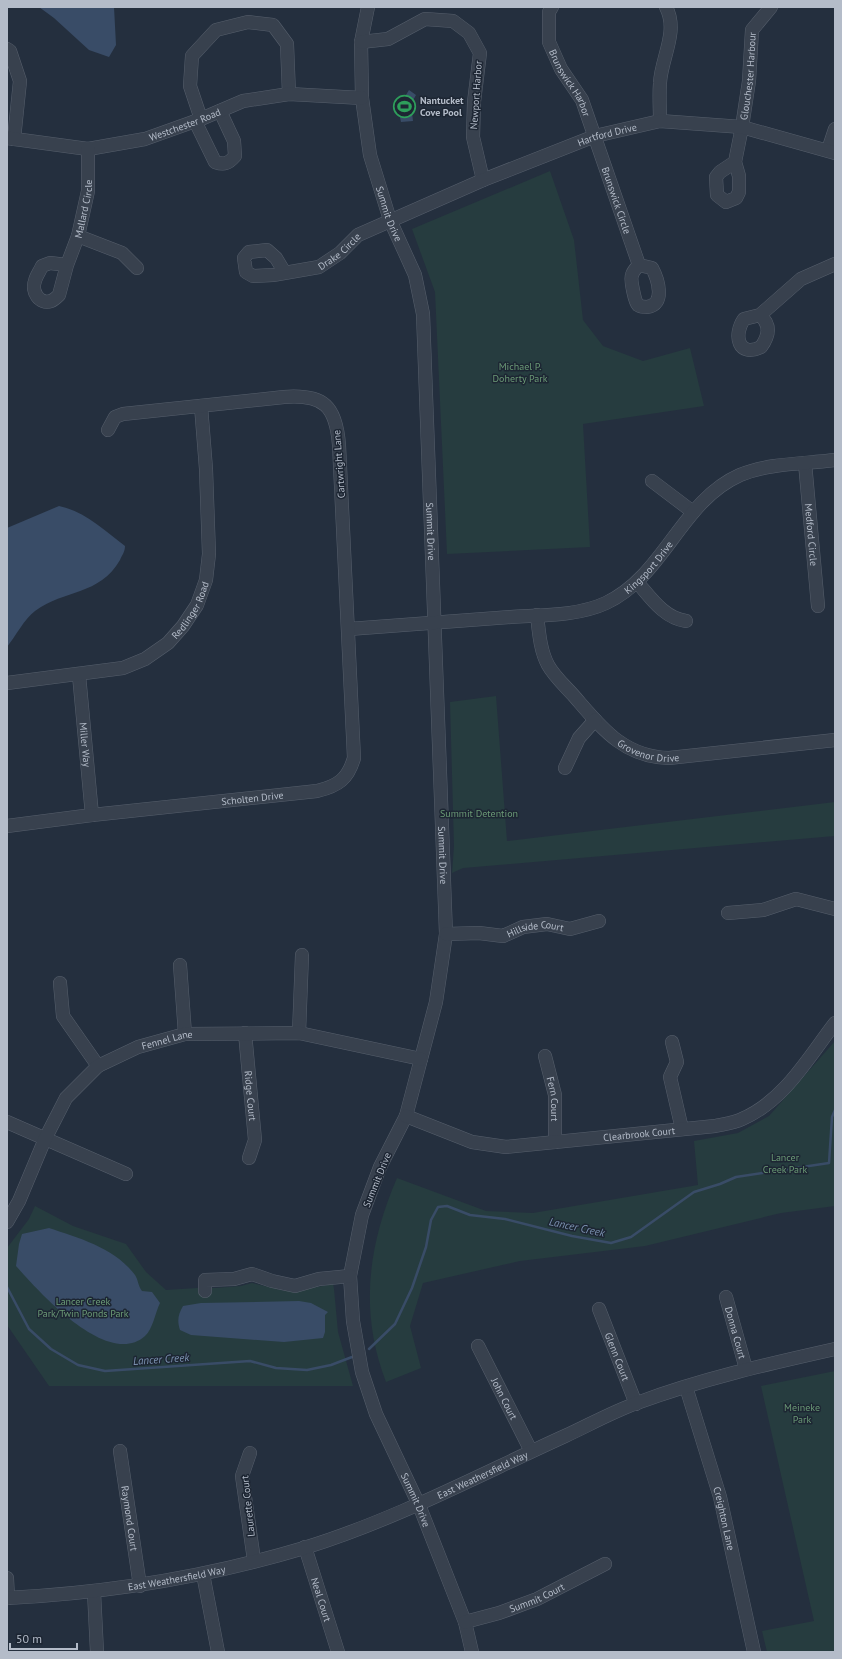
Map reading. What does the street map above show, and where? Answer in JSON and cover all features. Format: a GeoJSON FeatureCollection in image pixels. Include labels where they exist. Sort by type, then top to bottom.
{"type":"FeatureCollection","features":[{"type":"Feature","properties":{"kind":"street","name":"Summit Drive"},"geometry":{"type":"LineString","coordinates":[[368,7],[361,42],[362,98],[370,155],[390,220],[415,275],[423,314],[446,934],[436,1002],[406,1116],[380,1166],[362,1215],[350,1276],[353,1321],[362,1372],[376,1414],[419,1505],[465,1622],[472,1652]]}},
{"type":"Feature","properties":{"kind":"street","name":"Brunswick Harbor"},"geometry":{"type":"LineString","coordinates":[[552,7],[549,12],[549,42],[561,69],[582,100],[595,136]]}},
{"type":"Feature","properties":{"kind":"street"},"geometry":{"type":"LineString","coordinates":[[660,121],[660,82],[670,45],[670,14],[666,7]]}},
{"type":"Feature","properties":{"kind":"street","name":"Glouchester Harbour"},"geometry":{"type":"LineString","coordinates":[[735,162],[742,127],[751,65],[752,30],[771,7]]}},
{"type":"Feature","properties":{"kind":"street","name":"Newport Harbor"},"geometry":{"type":"LineString","coordinates":[[361,42],[388,39],[425,19],[452,20],[469,33],[480,53],[474,102],[473,137],[483,180]]}},
{"type":"Feature","properties":{"kind":"street"},"geometry":{"type":"LineString","coordinates":[[220,111],[234,141],[235,156],[229,163],[222,164],[215,162],[198,120],[190,86],[192,56],[216,30],[248,22],[274,25],[287,44],[289,94]]}},
{"type":"Feature","properties":{"kind":"street"},"geometry":{"type":"LineString","coordinates":[[7,49],[10,51],[20,81],[10,139]]}},
{"type":"Feature","properties":{"kind":"street","name":"Westchester Road"},"geometry":{"type":"LineString","coordinates":[[10,139],[88,149],[145,139],[198,120],[243,101],[289,94],[362,98]]}},
{"type":"Feature","properties":{"kind":"street","name":"Hartford Drive"},"geometry":{"type":"LineString","coordinates":[[390,220],[483,180],[595,136],[660,121],[742,127],[832,152]]}},
{"type":"Feature","properties":{"kind":"street"},"geometry":{"type":"LineString","coordinates":[[832,152],[835,129]]}},
{"type":"Feature","properties":{"kind":"street","name":"Brunswick Circle"},"geometry":{"type":"LineString","coordinates":[[595,136],[639,265]]}},
{"type":"Feature","properties":{"kind":"street","name":"Mallard Circle"},"geometry":{"type":"LineString","coordinates":[[67,265],[78,236],[88,191],[88,149]]}},
{"type":"Feature","properties":{"kind":"street","name":"Drake Circle"},"geometry":{"type":"LineString","coordinates":[[285,272],[319,267],[340,253],[358,234],[390,220]]}},
{"type":"Feature","properties":{"kind":"street"},"geometry":{"type":"LineString","coordinates":[[78,236],[122,253],[137,268]]}},
{"type":"Feature","properties":{"kind":"street"},"geometry":{"type":"LineString","coordinates":[[760,315],[801,279],[835,264]]}},
{"type":"Feature","properties":{"kind":"street","name":"Cartwright Lane"},"geometry":{"type":"LineString","coordinates":[[108,430],[114,417],[123,414],[301,395],[318,399],[330,411],[338,430],[348,629]]}},
{"type":"Feature","properties":{"kind":"street","name":"Redlinger Road"},"geometry":{"type":"LineString","coordinates":[[7,683],[79,675],[123,668],[145,659],[168,643],[183,626],[197,605],[206,580],[209,554],[206,470],[201,406]]}},
{"type":"Feature","properties":{"kind":"street","name":"Kingsport Drive"},"geometry":{"type":"LineString","coordinates":[[348,629],[537,615],[592,608],[607,602],[636,582],[648,571],[693,512],[705,498],[719,486],[739,476],[766,467],[835,460]]}},
{"type":"Feature","properties":{"kind":"street","name":"Medford Circle"},"geometry":{"type":"LineString","coordinates":[[805,464],[818,606]]}},
{"type":"Feature","properties":{"kind":"street"},"geometry":{"type":"LineString","coordinates":[[652,480],[693,512]]}},
{"type":"Feature","properties":{"kind":"street"},"geometry":{"type":"LineString","coordinates":[[636,582],[663,611],[676,620],[686,621]]}},
{"type":"Feature","properties":{"kind":"street","name":"Grovenor Drive"},"geometry":{"type":"LineString","coordinates":[[537,615],[540,643],[548,665],[595,720],[629,749],[648,756],[662,758],[835,740]]}},
{"type":"Feature","properties":{"kind":"street","name":"Scholten Drive"},"geometry":{"type":"LineString","coordinates":[[7,826],[92,815],[317,791],[333,786],[347,776],[354,758],[348,629]]}},
{"type":"Feature","properties":{"kind":"street","name":"Miller Way"},"geometry":{"type":"LineString","coordinates":[[79,675],[92,815]]}},
{"type":"Feature","properties":{"kind":"street"},"geometry":{"type":"LineString","coordinates":[[565,768],[579,738],[595,720]]}},
{"type":"Feature","properties":{"kind":"street"},"geometry":{"type":"LineString","coordinates":[[728,913],[763,910],[796,899],[835,909]]}},
{"type":"Feature","properties":{"kind":"street","name":"Hillside Court"},"geometry":{"type":"LineString","coordinates":[[446,934],[479,933],[503,936],[523,927],[547,924],[570,929],[599,921]]}},
{"type":"Feature","properties":{"kind":"street"},"geometry":{"type":"LineString","coordinates":[[299,1033],[302,955]]}},
{"type":"Feature","properties":{"kind":"street"},"geometry":{"type":"LineString","coordinates":[[180,965],[185,1034]]}},
{"type":"Feature","properties":{"kind":"street"},"geometry":{"type":"LineString","coordinates":[[60,983],[63,1016],[98,1066]]}},
{"type":"Feature","properties":{"kind":"street","name":"Clearbrook Court"},"geometry":{"type":"LineString","coordinates":[[406,1116],[472,1142],[506,1146],[715,1126],[741,1120],[764,1108],[780,1093],[835,1023]]}},
{"type":"Feature","properties":{"kind":"street","name":"Ridge Court"},"geometry":{"type":"LineString","coordinates":[[245,1033],[255,1140],[250,1158]]}},
{"type":"Feature","properties":{"kind":"street","name":"Fennel Lane"},"geometry":{"type":"LineString","coordinates":[[7,1222],[19,1201],[45,1139],[66,1098],[98,1066],[138,1047],[185,1034],[299,1033],[421,1058]]}},
{"type":"Feature","properties":{"kind":"street"},"geometry":{"type":"LineString","coordinates":[[672,1042],[677,1062],[670,1077],[682,1129]]}},
{"type":"Feature","properties":{"kind":"street","name":"Fern Court"},"geometry":{"type":"LineString","coordinates":[[545,1056],[555,1095],[555,1142]]}},
{"type":"Feature","properties":{"kind":"street"},"geometry":{"type":"LineString","coordinates":[[7,1122],[126,1174]]}},
{"type":"Feature","properties":{"kind":"street"},"geometry":{"type":"LineString","coordinates":[[205,1291],[205,1280],[234,1279],[252,1274],[272,1281],[295,1286],[319,1279],[350,1276]]}},
{"type":"Feature","properties":{"kind":"street","name":"Donna Court"},"geometry":{"type":"LineString","coordinates":[[726,1297],[746,1369]]}},
{"type":"Feature","properties":{"kind":"street","name":"Glenn Court"},"geometry":{"type":"LineString","coordinates":[[599,1309],[636,1404]]}},
{"type":"Feature","properties":{"kind":"street","name":"John Court"},"geometry":{"type":"LineString","coordinates":[[478,1346],[531,1451]]}},
{"type":"Feature","properties":{"kind":"street","name":"East Weathersfield Way"},"geometry":{"type":"LineString","coordinates":[[8,1598],[94,1592],[140,1586],[203,1574],[305,1547],[419,1505],[531,1451],[636,1404],[746,1369],[835,1349]]}},
{"type":"Feature","properties":{"kind":"street","name":"Creighton Lane"},"geometry":{"type":"LineString","coordinates":[[686,1387],[720,1497],[754,1652]]}},
{"type":"Feature","properties":{"kind":"street","name":"Raymond Court"},"geometry":{"type":"LineString","coordinates":[[120,1451],[140,1586]]}},
{"type":"Feature","properties":{"kind":"street","name":"Laurette Court"},"geometry":{"type":"LineString","coordinates":[[250,1453],[242,1476],[254,1560]]}},
{"type":"Feature","properties":{"kind":"street","name":"Neal Court"},"geometry":{"type":"LineString","coordinates":[[305,1547],[338,1652]]}},
{"type":"Feature","properties":{"kind":"street","name":"Summit Court"},"geometry":{"type":"LineString","coordinates":[[465,1622],[499,1613],[537,1599],[605,1564]]}},
{"type":"Feature","properties":{"kind":"street"},"geometry":{"type":"LineString","coordinates":[[203,1574],[218,1652]]}},
{"type":"Feature","properties":{"kind":"street"},"geometry":{"type":"LineString","coordinates":[[7,1578],[8,1598]]}},
{"type":"Feature","properties":{"kind":"street"},"geometry":{"type":"LineString","coordinates":[[94,1592],[97,1652]]}},
{"type":"Feature","properties":{"kind":"green space","name":"Michael P. Doherty Park"},"geometry":{"type":"Polygon","coordinates":[[[550,171],[574,240],[583,320],[603,346],[643,361],[690,348],[704,406],[583,424],[590,547],[447,554],[435,292],[412,229],[550,171]]]}},
{"type":"Feature","properties":{"kind":"green space","name":"Summit Detention"},"geometry":{"type":"Polygon","coordinates":[[[496,696],[507,841],[835,802],[835,836],[463,868],[452,873],[454,846],[450,702],[496,696]]]}},
{"type":"Feature","properties":{"kind":"green space","name":"Lancer Creek Park"},"geometry":{"type":"Polygon","coordinates":[[[835,1041],[835,1206],[781,1213],[645,1246],[520,1261],[423,1283],[410,1326],[421,1368],[386,1382],[372,1330],[370,1279],[379,1228],[397,1178],[486,1211],[533,1213],[698,1185],[694,1141],[738,1133],[769,1116],[835,1041]]]}},
{"type":"Feature","properties":{"kind":"green space","name":"Lancer Creek Park/Twin Ponds Park"},"geometry":{"type":"Polygon","coordinates":[[[35,1206],[73,1226],[126,1244],[146,1272],[166,1290],[241,1286],[252,1283],[285,1291],[296,1291],[333,1284],[338,1332],[353,1386],[49,1386],[7,1325],[7,1248],[29,1219],[35,1206]]]}},
{"type":"Feature","properties":{"kind":"green space","name":"Meineke Park"},"geometry":{"type":"Polygon","coordinates":[[[835,1371],[835,1652],[767,1652],[762,1631],[814,1621],[761,1386],[835,1371]]]}},
{"type":"Feature","properties":{"kind":"water"},"geometry":{"type":"Polygon","coordinates":[[[39,7],[114,7],[116,45],[109,57],[89,50],[54,18],[39,7]]]}},
{"type":"Feature","properties":{"kind":"water","name":"Nantucket Cove Pool"},"geometry":{"type":"Polygon","coordinates":[[[409,90],[416,95],[411,104],[413,121],[401,122],[398,108],[409,90]]]}},
{"type":"Feature","properties":{"kind":"water"},"geometry":{"type":"Polygon","coordinates":[[[59,506],[77,512],[94,522],[125,546],[124,552],[112,572],[102,580],[81,591],[46,604],[31,614],[7,647],[7,528],[59,506]]]}},
{"type":"Feature","properties":{"kind":"water"},"geometry":{"type":"Polygon","coordinates":[[[49,1228],[84,1240],[107,1251],[127,1266],[135,1275],[142,1291],[152,1292],[160,1303],[152,1325],[145,1336],[130,1344],[112,1343],[94,1335],[75,1323],[57,1308],[16,1266],[22,1234],[49,1228]]]}},
{"type":"Feature","properties":{"kind":"water"},"geometry":{"type":"Polygon","coordinates":[[[299,1301],[311,1303],[328,1312],[325,1315],[325,1332],[323,1338],[284,1342],[191,1335],[180,1330],[179,1326],[178,1318],[183,1306],[201,1303],[299,1301]]]}},
{"type":"Feature","properties":{"kind":"waterway","name":"Lancer Creek"},"geometry":{"type":"LineString","coordinates":[[369,1349],[395,1324],[412,1288],[426,1247],[431,1220],[438,1207],[447,1206],[470,1215],[505,1219],[572,1236],[611,1243],[631,1237],[694,1192],[720,1184],[736,1177],[829,1163],[832,1117],[835,1110]]}},
{"type":"Feature","properties":{"kind":"waterway","name":"Lancer Creek"},"geometry":{"type":"LineString","coordinates":[[7,1287],[29,1329],[51,1349],[78,1365],[105,1371],[250,1361],[276,1368],[307,1370],[331,1365],[352,1357]]}},
{"type":"Feature","properties":{"kind":"place","name":"Nantucket Cove Pool"},"geometry":{"type":"Point","coordinates":[405,106]}}]}
